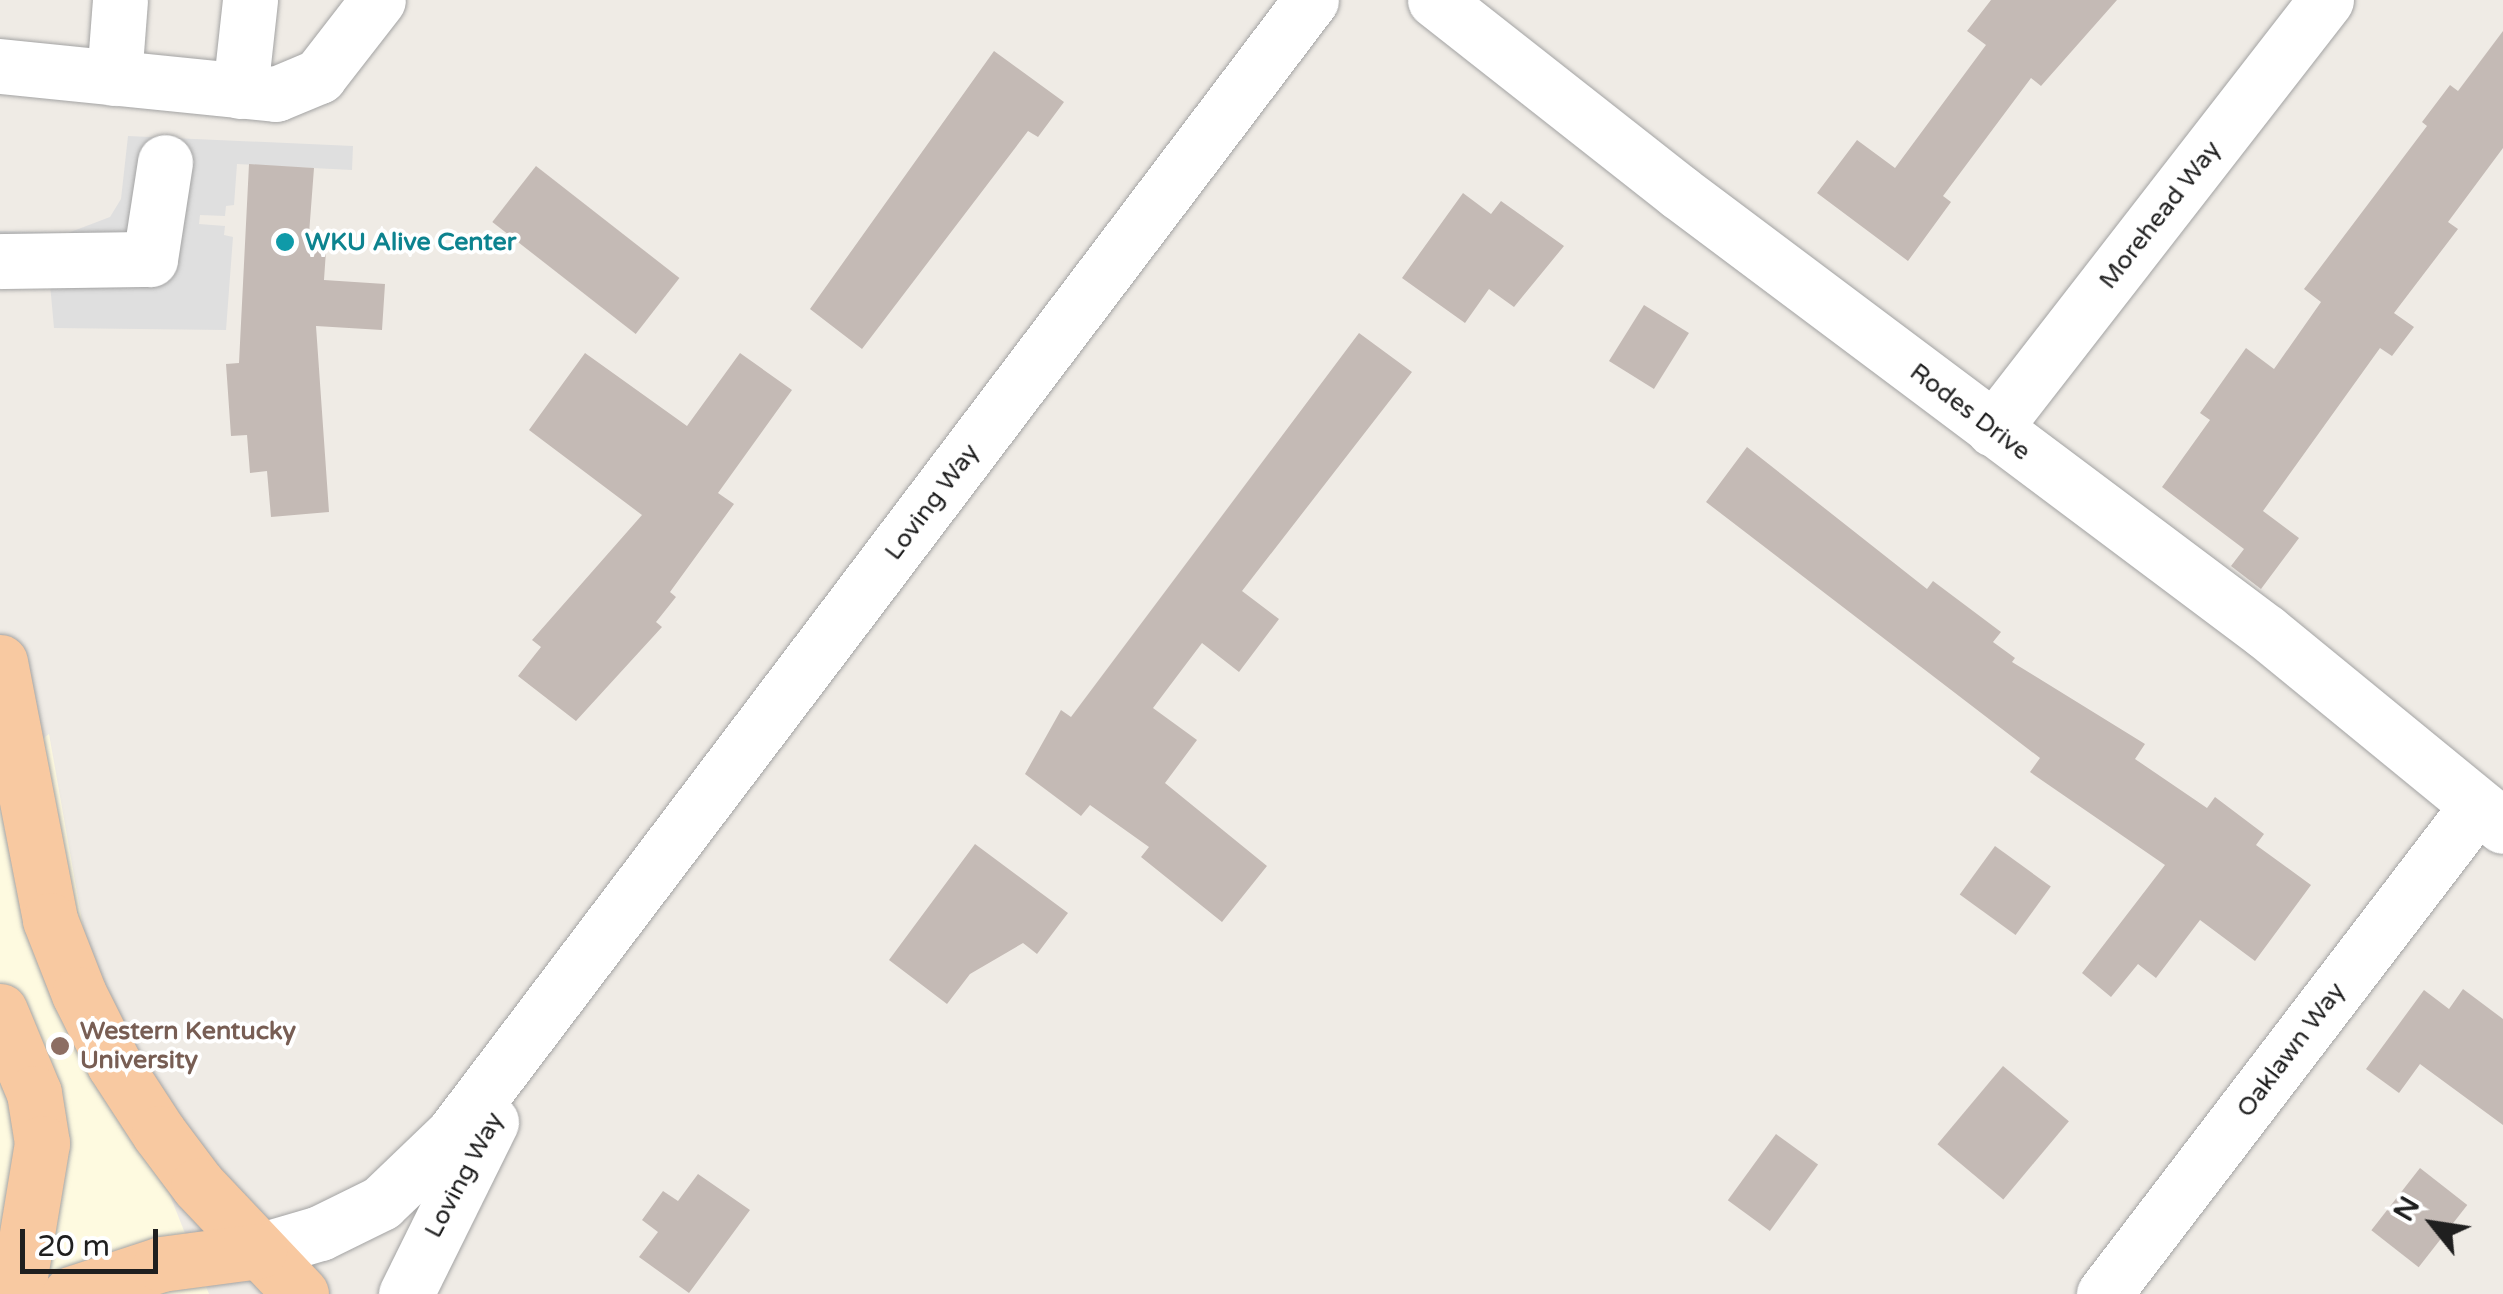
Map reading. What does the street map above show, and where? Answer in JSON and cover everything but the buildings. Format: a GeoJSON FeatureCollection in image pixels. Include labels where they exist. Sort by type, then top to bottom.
{"type":"FeatureCollection","features":[{"type":"Feature","properties":{"kind":"main road"},"geometry":{"type":"LineString","coordinates":[[0,662],[50,920],[79,994],[114,1064],[159,1133],[259,1252],[301,1294]]}},
{"type":"Feature","properties":{"kind":"main road"},"geometry":{"type":"LineString","coordinates":[[0,1011],[34,1093],[42,1143],[17,1294]]}},
{"type":"Feature","properties":{"kind":"main road"},"geometry":{"type":"LineString","coordinates":[[70,1294],[161,1264],[259,1252]]}},
{"type":"Feature","properties":{"kind":"street"},"geometry":{"type":"LineString","coordinates":[[114,78],[120,0]]}},
{"type":"Feature","properties":{"kind":"street"},"geometry":{"type":"LineString","coordinates":[[240,91],[250,0]]}},
{"type":"Feature","properties":{"kind":"street"},"geometry":{"type":"LineString","coordinates":[[0,66],[276,94],[318,76],[378,0]]}},
{"type":"Feature","properties":{"kind":"street","name":"Loving Way"},"geometry":{"type":"LineString","coordinates":[[259,1252],[350,1220],[415,1174],[554,1005],[1310,0]]}},
{"type":"Feature","properties":{"kind":"street","name":"Rodes Drive"},"geometry":{"type":"LineString","coordinates":[[1436,0],[1993,429],[2266,632],[2490,816]]}},
{"type":"Feature","properties":{"kind":"street","name":"Morehead Way"},"geometry":{"type":"LineString","coordinates":[[1993,429],[2326,0]]}},
{"type":"Feature","properties":{"kind":"street"},"geometry":{"type":"LineString","coordinates":[[0,261],[150,258],[164,162]]}},
{"type":"Feature","properties":{"kind":"street","name":"Oaklawn Way"},"geometry":{"type":"LineString","coordinates":[[2104,1294],[2490,816]]}},
{"type":"Feature","properties":{"kind":"street","name":"Loving Way"},"geometry":{"type":"LineString","coordinates":[[406,1294],[459,1180],[554,1005]]}},
{"type":"Feature","properties":{"kind":"shaded area"},"geometry":{"type":"Polygon","coordinates":[[[128,136],[353,146],[352,170],[237,164],[234,205],[226,206],[225,216],[200,215],[199,224],[225,226],[224,235],[233,237],[226,330],[54,328],[49,273],[0,289],[0,231],[68,233],[110,217],[121,199],[128,136]]]}},
{"type":"Feature","properties":{"kind":"shaded area","name":"Western Kentucky University"},"geometry":{"type":"Polygon","coordinates":[[[49,734],[84,932],[156,1160],[209,1294],[0,1294],[0,770],[49,734]]]}},
{"type":"Feature","properties":{"kind":"place","name":"WKU Alive Center"},"geometry":{"type":"Point","coordinates":[285,242]}},
{"type":"Feature","properties":{"kind":"place","name":"Western Kentucky University"},"geometry":{"type":"Point","coordinates":[60,1046]}}]}
